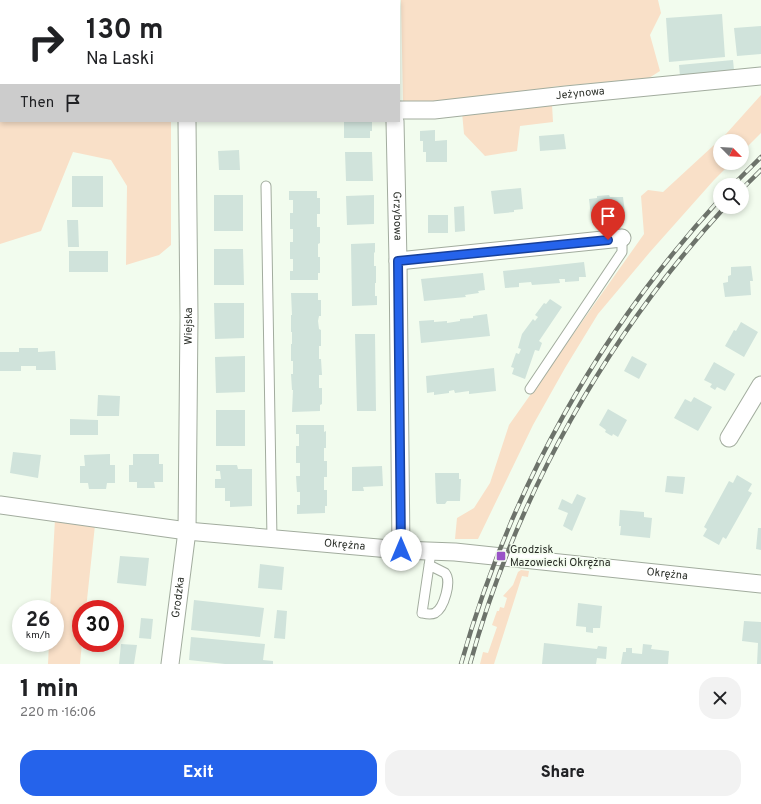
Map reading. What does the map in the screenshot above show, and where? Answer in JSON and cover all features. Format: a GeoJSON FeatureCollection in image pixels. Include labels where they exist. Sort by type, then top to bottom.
{"type":"FeatureCollection","features":[{"type":"Feature","properties":{"kind":"street","name":"Jeżynowa"},"geometry":{"type":"LineString","coordinates":[[400,110],[434,110],[566,95],[761,76]]}},
{"type":"Feature","properties":{"kind":"street","name":"Wiejska"},"geometry":{"type":"LineString","coordinates":[[187,122],[189,317],[187,531]]}},
{"type":"Feature","properties":{"kind":"street","name":"Grzybowa"},"geometry":{"type":"LineString","coordinates":[[395,122],[401,550]]}},
{"type":"Feature","properties":{"kind":"street"},"geometry":{"type":"LineString","coordinates":[[398,261],[622,238]]}},
{"type":"Feature","properties":{"kind":"street"},"geometry":{"type":"LineString","coordinates":[[729,438],[761,385]]}},
{"type":"Feature","properties":{"kind":"street","name":"Okrężna"},"geometry":{"type":"LineString","coordinates":[[0,505],[187,531],[401,550],[430,558],[455,552],[761,584]]}},
{"type":"Feature","properties":{"kind":"street","name":"Grodzka"},"geometry":{"type":"LineString","coordinates":[[170,664],[187,531]]}},
{"type":"Feature","properties":{"kind":"lane"},"geometry":{"type":"LineString","coordinates":[[266,186],[272,539]]}},
{"type":"Feature","properties":{"kind":"lane"},"geometry":{"type":"LineString","coordinates":[[530,389],[622,252],[622,238]]}},
{"type":"Feature","properties":{"kind":"lane"},"geometry":{"type":"LineString","coordinates":[[430,558],[445,573],[448,580],[442,604],[437,612],[430,614],[422,613],[430,558]]}},
{"type":"Feature","properties":{"kind":"shaded area"},"geometry":{"type":"Polygon","coordinates":[[[401,0],[658,0],[661,13],[650,35],[660,71],[649,78],[551,87],[553,122],[520,126],[517,151],[485,156],[464,134],[461,101],[403,101],[401,0]]]}},
{"type":"Feature","properties":{"kind":"shaded area"},"geometry":{"type":"Polygon","coordinates":[[[761,95],[761,133],[749,145],[749,134],[726,134],[761,95]]]}},
{"type":"Feature","properties":{"kind":"shaded area"},"geometry":{"type":"Polygon","coordinates":[[[0,122],[171,122],[171,245],[159,255],[126,265],[127,186],[111,160],[73,152],[41,231],[0,244],[0,122]]]}},
{"type":"Feature","properties":{"kind":"shaded area"},"geometry":{"type":"Polygon","coordinates":[[[713,146],[713,170],[724,170],[716,178],[713,178],[713,181],[650,252],[598,314],[533,425],[478,539],[455,539],[457,518],[474,508],[490,483],[509,425],[644,234],[641,196],[648,190],[663,192],[713,146]]]}},
{"type":"Feature","properties":{"kind":"shaded area"},"geometry":{"type":"Polygon","coordinates":[[[55,519],[95,525],[87,600],[72,600],[72,652],[81,652],[80,664],[48,664],[49,652],[64,652],[64,600],[50,600],[55,519]]]}},
{"type":"Feature","properties":{"kind":"shaded area"},"geometry":{"type":"Polygon","coordinates":[[[521,570],[529,571],[528,577],[522,576],[494,664],[480,664],[483,652],[488,653],[497,627],[492,625],[497,611],[499,611],[500,607],[504,608],[507,598],[503,596],[513,585],[518,572],[521,570]]]}},
{"type":"Feature","properties":{"kind":"building"},"geometry":{"type":"Polygon","coordinates":[[[722,14],[725,57],[669,62],[666,18],[722,14]]]}},
{"type":"Feature","properties":{"kind":"building"},"geometry":{"type":"Polygon","coordinates":[[[761,26],[761,54],[737,56],[734,28],[761,26]]]}},
{"type":"Feature","properties":{"kind":"building"},"geometry":{"type":"Polygon","coordinates":[[[733,60],[734,70],[680,76],[679,65],[733,60]]]}},
{"type":"Feature","properties":{"kind":"building"},"geometry":{"type":"Polygon","coordinates":[[[344,122],[372,122],[370,138],[344,138],[344,122]]]}},
{"type":"Feature","properties":{"kind":"building"},"geometry":{"type":"Polygon","coordinates":[[[435,130],[435,141],[447,140],[447,162],[426,162],[426,152],[423,152],[423,141],[420,141],[420,131],[435,130]]]}},
{"type":"Feature","properties":{"kind":"building"},"geometry":{"type":"Polygon","coordinates":[[[564,134],[566,149],[540,151],[539,136],[564,134]]]}},
{"type":"Feature","properties":{"kind":"building"},"geometry":{"type":"Polygon","coordinates":[[[239,150],[240,170],[219,170],[218,151],[239,150]]]}},
{"type":"Feature","properties":{"kind":"building"},"geometry":{"type":"Polygon","coordinates":[[[345,152],[372,152],[373,181],[346,181],[345,152]]]}},
{"type":"Feature","properties":{"kind":"building"},"geometry":{"type":"Polygon","coordinates":[[[72,176],[103,176],[103,207],[72,207],[72,176]]]}},
{"type":"Feature","properties":{"kind":"building"},"geometry":{"type":"Polygon","coordinates":[[[521,188],[523,209],[514,210],[514,212],[494,214],[491,191],[521,188]]]}},
{"type":"Feature","properties":{"kind":"building"},"geometry":{"type":"Polygon","coordinates":[[[289,191],[317,191],[317,198],[320,198],[320,214],[317,214],[317,227],[320,227],[318,257],[320,257],[320,273],[318,273],[318,280],[290,280],[290,271],[293,271],[293,259],[290,259],[290,242],[293,242],[293,229],[290,229],[290,213],[293,213],[293,200],[289,200],[289,191]]]}},
{"type":"Feature","properties":{"kind":"building"},"geometry":{"type":"Polygon","coordinates":[[[214,195],[243,195],[243,231],[214,231],[214,195]]]}},
{"type":"Feature","properties":{"kind":"building"},"geometry":{"type":"Polygon","coordinates":[[[374,195],[374,224],[347,225],[346,196],[374,195]]]}},
{"type":"Feature","properties":{"kind":"building"},"geometry":{"type":"Polygon","coordinates":[[[609,195],[610,197],[623,197],[625,213],[591,217],[589,199],[597,198],[597,196],[609,195]]]}},
{"type":"Feature","properties":{"kind":"building"},"geometry":{"type":"Polygon","coordinates":[[[464,206],[465,231],[455,232],[454,207],[464,206]]]}},
{"type":"Feature","properties":{"kind":"building"},"geometry":{"type":"Polygon","coordinates":[[[428,215],[448,215],[448,233],[428,233],[428,215]]]}},
{"type":"Feature","properties":{"kind":"building"},"geometry":{"type":"Polygon","coordinates":[[[67,220],[78,220],[79,247],[68,247],[67,220]]]}},
{"type":"Feature","properties":{"kind":"building"},"geometry":{"type":"Polygon","coordinates":[[[375,243],[374,266],[376,266],[375,296],[377,296],[377,305],[352,306],[351,244],[375,243]]]}},
{"type":"Feature","properties":{"kind":"building"},"geometry":{"type":"Polygon","coordinates":[[[214,249],[243,249],[244,285],[214,285],[214,249]]]}},
{"type":"Feature","properties":{"kind":"building"},"geometry":{"type":"Polygon","coordinates":[[[69,251],[108,251],[108,272],[69,272],[69,251]]]}},
{"type":"Feature","properties":{"kind":"building"},"geometry":{"type":"Polygon","coordinates":[[[584,262],[586,277],[579,277],[579,281],[565,282],[565,279],[559,279],[560,283],[532,285],[531,282],[519,283],[519,287],[505,288],[503,271],[584,262]]]}},
{"type":"Feature","properties":{"kind":"building"},"geometry":{"type":"Polygon","coordinates":[[[751,266],[753,281],[750,281],[751,295],[725,297],[723,283],[728,282],[728,276],[731,275],[731,267],[751,266]]]}},
{"type":"Feature","properties":{"kind":"building"},"geometry":{"type":"Polygon","coordinates":[[[483,273],[485,290],[478,291],[479,293],[465,295],[466,297],[424,301],[421,279],[483,273]]]}},
{"type":"Feature","properties":{"kind":"building"},"geometry":{"type":"Polygon","coordinates":[[[291,293],[318,293],[318,300],[321,300],[321,316],[319,316],[318,321],[319,329],[321,330],[319,359],[321,359],[322,375],[319,375],[319,388],[322,388],[322,404],[320,405],[320,411],[292,412],[293,390],[291,374],[293,374],[293,361],[291,361],[291,293]]]}},
{"type":"Feature","properties":{"kind":"building"},"geometry":{"type":"Polygon","coordinates":[[[550,299],[562,307],[539,341],[542,343],[539,351],[535,350],[525,379],[512,374],[514,368],[511,367],[516,353],[519,354],[521,349],[518,348],[522,334],[533,319],[535,321],[538,317],[535,315],[544,303],[546,304],[550,299]]]}},
{"type":"Feature","properties":{"kind":"building"},"geometry":{"type":"Polygon","coordinates":[[[214,303],[244,303],[244,338],[215,339],[214,303]]]}},
{"type":"Feature","properties":{"kind":"building"},"geometry":{"type":"Polygon","coordinates":[[[487,314],[490,336],[421,343],[419,321],[434,320],[434,322],[447,321],[447,323],[487,314]]]}},
{"type":"Feature","properties":{"kind":"building"},"geometry":{"type":"Polygon","coordinates":[[[741,322],[758,332],[744,357],[725,346],[734,330],[736,331],[741,322]]]}},
{"type":"Feature","properties":{"kind":"building"},"geometry":{"type":"Polygon","coordinates":[[[355,334],[375,334],[376,411],[357,411],[355,334]]]}},
{"type":"Feature","properties":{"kind":"building"},"geometry":{"type":"Polygon","coordinates":[[[19,348],[38,348],[38,352],[55,351],[56,370],[36,370],[36,366],[21,366],[21,371],[0,371],[0,352],[19,352],[19,348]]]}},
{"type":"Feature","properties":{"kind":"building"},"geometry":{"type":"Polygon","coordinates":[[[245,356],[245,392],[216,393],[215,357],[245,356]]]}},
{"type":"Feature","properties":{"kind":"building"},"geometry":{"type":"Polygon","coordinates":[[[632,356],[647,364],[639,379],[624,371],[632,356]]]}},
{"type":"Feature","properties":{"kind":"building"},"geometry":{"type":"Polygon","coordinates":[[[714,362],[735,374],[725,391],[717,387],[715,390],[710,387],[712,384],[704,380],[714,362]]]}},
{"type":"Feature","properties":{"kind":"building"},"geometry":{"type":"Polygon","coordinates":[[[494,368],[496,391],[469,394],[469,391],[455,393],[454,390],[449,391],[449,393],[434,395],[434,392],[427,393],[426,376],[494,368]]]}},
{"type":"Feature","properties":{"kind":"building"},"geometry":{"type":"Polygon","coordinates":[[[98,395],[120,396],[119,416],[97,416],[98,395]]]}},
{"type":"Feature","properties":{"kind":"building"},"geometry":{"type":"Polygon","coordinates":[[[694,397],[712,407],[698,431],[674,418],[685,399],[691,402],[694,397]]]}},
{"type":"Feature","properties":{"kind":"building"},"geometry":{"type":"Polygon","coordinates":[[[608,409],[627,420],[618,437],[613,434],[612,436],[605,432],[606,430],[599,425],[608,409]]]}},
{"type":"Feature","properties":{"kind":"building"},"geometry":{"type":"Polygon","coordinates":[[[216,410],[245,410],[245,446],[216,446],[216,410]]]}},
{"type":"Feature","properties":{"kind":"building"},"geometry":{"type":"Polygon","coordinates":[[[70,419],[98,420],[98,435],[70,435],[70,419]]]}},
{"type":"Feature","properties":{"kind":"building"},"geometry":{"type":"Polygon","coordinates":[[[296,425],[324,425],[324,432],[326,431],[324,461],[327,461],[327,477],[324,477],[324,490],[327,490],[327,506],[325,506],[325,513],[297,514],[297,505],[300,505],[300,492],[297,492],[296,476],[300,476],[300,463],[296,463],[296,446],[299,446],[299,434],[296,434],[296,425]]]}},
{"type":"Feature","properties":{"kind":"building"},"geometry":{"type":"Polygon","coordinates":[[[13,452],[41,455],[38,478],[10,473],[13,452]]]}},
{"type":"Feature","properties":{"kind":"building"},"geometry":{"type":"Polygon","coordinates":[[[110,454],[110,465],[115,465],[115,483],[107,483],[106,489],[89,489],[88,483],[80,483],[80,466],[85,466],[84,455],[110,454]]]}},
{"type":"Feature","properties":{"kind":"building"},"geometry":{"type":"Polygon","coordinates":[[[133,454],[159,454],[159,464],[163,464],[163,482],[154,482],[155,488],[137,488],[137,482],[129,482],[129,465],[133,465],[133,454]]]}},
{"type":"Feature","properties":{"kind":"building"},"geometry":{"type":"Polygon","coordinates":[[[216,465],[237,465],[238,469],[252,469],[252,506],[230,507],[230,501],[225,501],[225,488],[215,488],[215,479],[221,479],[220,471],[216,471],[216,465]]]}},
{"type":"Feature","properties":{"kind":"building"},"geometry":{"type":"Polygon","coordinates":[[[382,466],[383,486],[363,487],[364,491],[352,491],[352,467],[382,466]]]}},
{"type":"Feature","properties":{"kind":"building"},"geometry":{"type":"Polygon","coordinates":[[[435,473],[459,473],[459,479],[461,479],[460,501],[447,501],[445,504],[437,504],[435,473]]]}},
{"type":"Feature","properties":{"kind":"building"},"geometry":{"type":"Polygon","coordinates":[[[737,475],[752,484],[748,491],[752,493],[726,539],[723,537],[719,545],[703,536],[707,529],[704,527],[729,481],[733,483],[737,475]]]}},
{"type":"Feature","properties":{"kind":"building"},"geometry":{"type":"Polygon","coordinates":[[[667,476],[685,477],[683,494],[665,492],[667,476]]]}},
{"type":"Feature","properties":{"kind":"building"},"geometry":{"type":"Polygon","coordinates":[[[577,494],[586,498],[572,531],[563,526],[568,513],[558,509],[562,499],[572,504],[577,494]]]}},
{"type":"Feature","properties":{"kind":"building"},"geometry":{"type":"Polygon","coordinates":[[[620,510],[644,512],[644,517],[652,518],[650,538],[620,535],[620,510]]]}},
{"type":"Feature","properties":{"kind":"building"},"geometry":{"type":"Polygon","coordinates":[[[758,528],[761,528],[761,550],[756,549],[758,528]]]}},
{"type":"Feature","properties":{"kind":"building"},"geometry":{"type":"Polygon","coordinates":[[[120,556],[149,558],[146,586],[117,583],[120,556]]]}},
{"type":"Feature","properties":{"kind":"building"},"geometry":{"type":"Polygon","coordinates":[[[260,564],[284,567],[282,590],[258,588],[260,564]]]}},
{"type":"Feature","properties":{"kind":"building"},"geometry":{"type":"Polygon","coordinates":[[[194,600],[264,608],[260,637],[191,630],[194,600]]]}},
{"type":"Feature","properties":{"kind":"building"},"geometry":{"type":"Polygon","coordinates":[[[578,603],[602,606],[600,628],[593,628],[593,633],[586,632],[586,627],[576,626],[578,603]]]}},
{"type":"Feature","properties":{"kind":"building"},"geometry":{"type":"Polygon","coordinates":[[[277,610],[287,611],[285,639],[274,638],[277,610]]]}},
{"type":"Feature","properties":{"kind":"building"},"geometry":{"type":"Polygon","coordinates":[[[141,618],[153,619],[151,639],[139,638],[141,618]]]}},
{"type":"Feature","properties":{"kind":"building"},"geometry":{"type":"Polygon","coordinates":[[[744,621],[761,622],[761,664],[757,664],[758,643],[742,641],[744,621]]]}},
{"type":"Feature","properties":{"kind":"building"},"geometry":{"type":"Polygon","coordinates":[[[191,637],[265,644],[263,660],[273,661],[273,664],[225,664],[189,660],[191,637]]]}},
{"type":"Feature","properties":{"kind":"building"},"geometry":{"type":"Polygon","coordinates":[[[544,643],[597,649],[598,646],[607,647],[606,659],[597,658],[596,664],[542,664],[544,643]]]}},
{"type":"Feature","properties":{"kind":"building"},"geometry":{"type":"Polygon","coordinates":[[[124,644],[137,645],[134,664],[119,664],[120,652],[124,652],[124,644]]]}},
{"type":"Feature","properties":{"kind":"building"},"geometry":{"type":"Polygon","coordinates":[[[643,644],[652,645],[651,649],[669,651],[668,664],[621,664],[623,652],[626,652],[626,648],[632,648],[632,653],[642,654],[643,644]]]}},
{"type":"Feature","properties":{"kind":"railway"},"geometry":{"type":"LineString","coordinates":[[740,178],[761,157]]}},
{"type":"Feature","properties":{"kind":"railway"},"geometry":{"type":"LineString","coordinates":[[749,182],[761,170]]}},
{"type":"Feature","properties":{"kind":"railway"},"geometry":{"type":"LineString","coordinates":[[461,664],[481,600],[505,537],[532,475],[563,416],[597,359],[635,303],[676,250],[713,207]]}},
{"type":"Feature","properties":{"kind":"railway"},"geometry":{"type":"LineString","coordinates":[[470,664],[490,601],[513,539],[540,479],[570,420],[604,364],[642,309],[682,257],[719,214]]}},
{"type":"Feature","properties":{"kind":"place","name":"Grodzisk Mazowiecki Okrężna"},"geometry":{"type":"Point","coordinates":[501,556]}},
{"type":"Feature","properties":{"kind":"route"},"geometry":{"type":"LineString","coordinates":[[401,550],[398,261],[608,240]]}}]}
